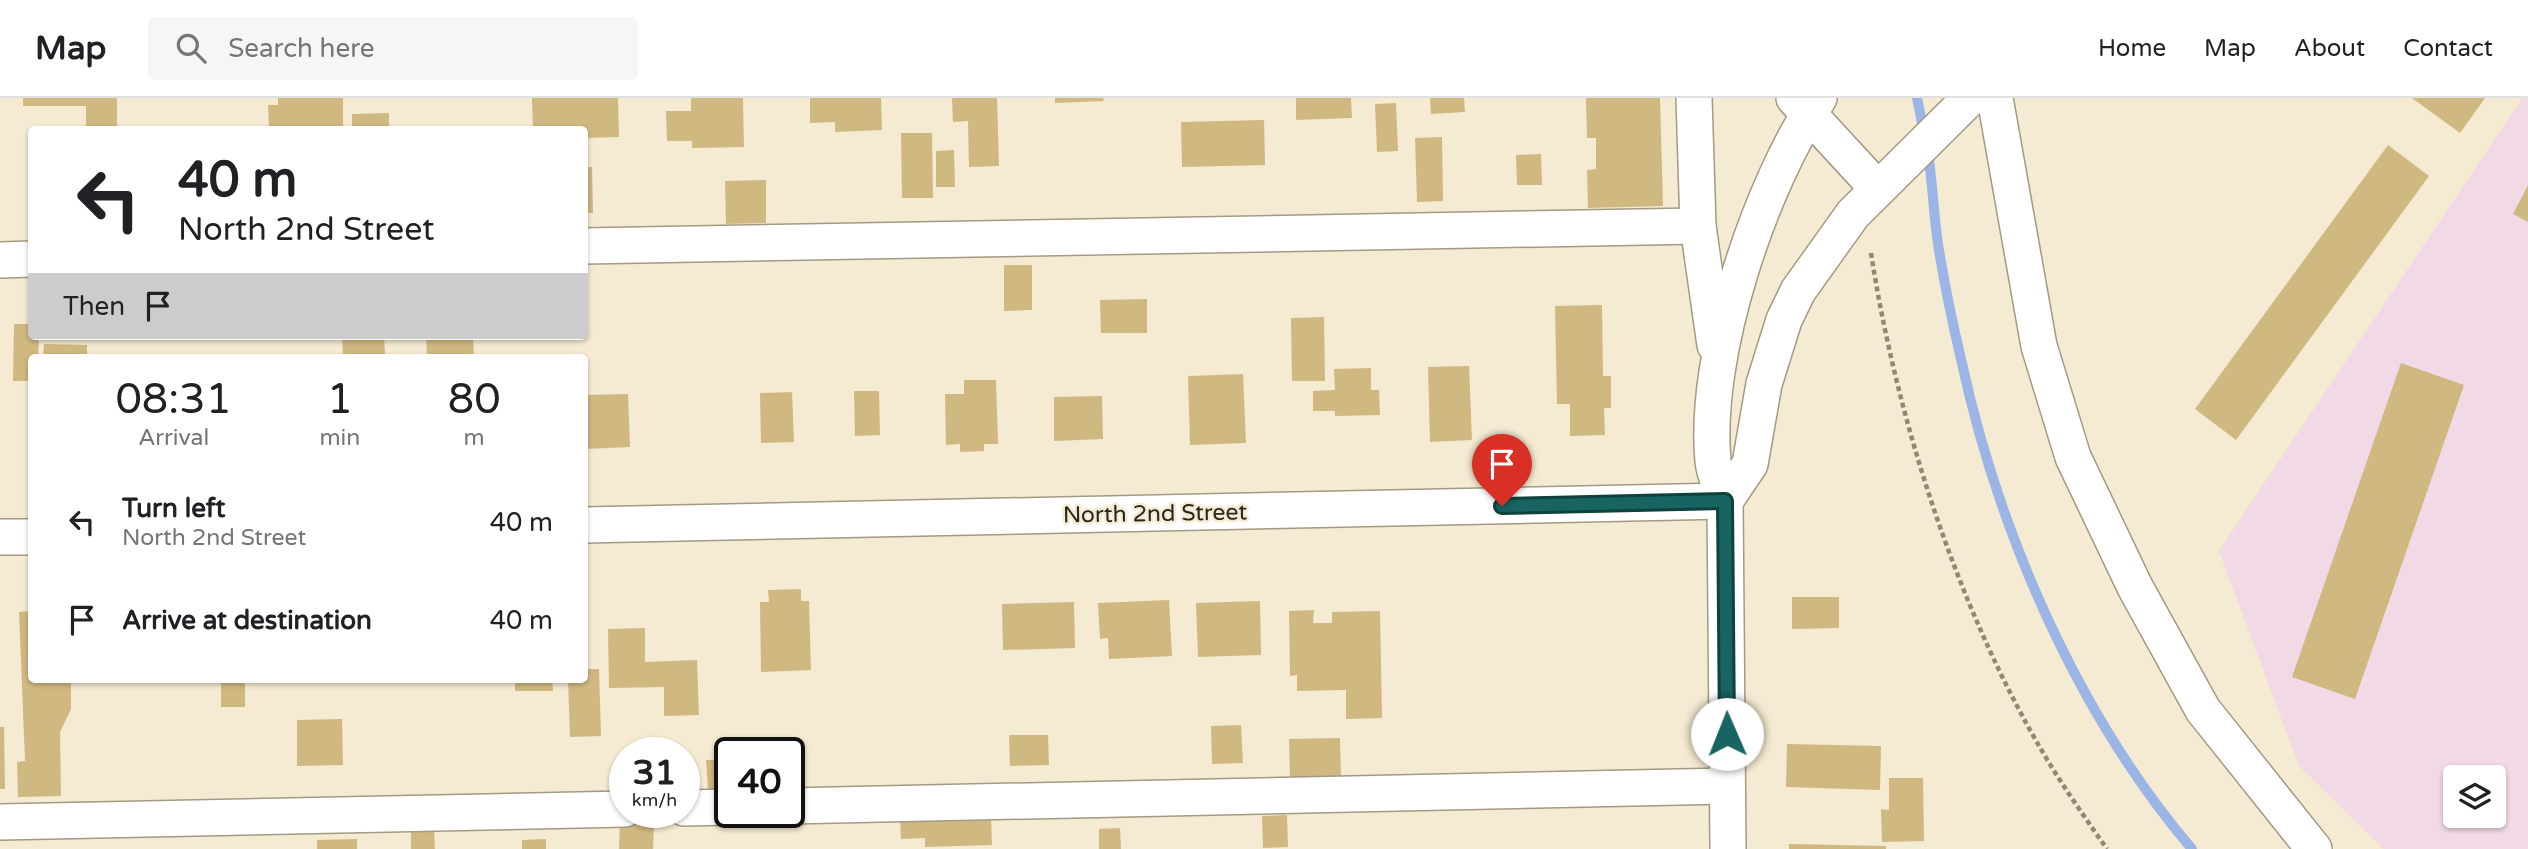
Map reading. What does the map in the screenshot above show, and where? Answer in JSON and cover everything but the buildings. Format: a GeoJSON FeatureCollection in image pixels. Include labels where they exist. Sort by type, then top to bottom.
{"type":"FeatureCollection","features":[{"type":"Feature","properties":{"kind":"street"},"geometry":{"type":"LineString","coordinates":[[1694,98],[1698,226],[1718,372]]}},
{"type":"Feature","properties":{"kind":"street"},"geometry":{"type":"LineString","coordinates":[[1995,98],[2039,346],[2073,457],[2135,587],[2203,710],[2314,849]]}},
{"type":"Feature","properties":{"kind":"street"},"geometry":{"type":"LineString","coordinates":[[1728,849],[1725,501],[1713,462],[1718,372],[1736,288],[1754,231],[1807,103],[1877,188]]}},
{"type":"Feature","properties":{"kind":"street"},"geometry":{"type":"LineString","coordinates":[[1725,501],[1750,464],[1764,384],[1784,320],[1798,290],[1846,224],[1877,188],[1964,104]]}},
{"type":"Feature","properties":{"kind":"street"},"geometry":{"type":"LineString","coordinates":[[588,246],[1698,226]]}},
{"type":"Feature","properties":{"kind":"street"},"geometry":{"type":"LineString","coordinates":[[0,260],[28,259]]}},
{"type":"Feature","properties":{"kind":"street","name":"North 2nd Street"},"geometry":{"type":"LineString","coordinates":[[588,525],[1725,501]]}},
{"type":"Feature","properties":{"kind":"street"},"geometry":{"type":"LineString","coordinates":[[0,537],[28,537]]}},
{"type":"Feature","properties":{"kind":"street"},"geometry":{"type":"LineString","coordinates":[[805,806],[1727,786]]}},
{"type":"Feature","properties":{"kind":"street"},"geometry":{"type":"LineString","coordinates":[[0,822],[609,809]]}},
{"type":"Feature","properties":{"kind":"path"},"geometry":{"type":"LineString","coordinates":[[1869,246],[1884,337],[1909,429],[1943,530],[1984,637],[2045,755],[2107,849]]}},
{"type":"Feature","properties":{"kind":"shaded area"},"geometry":{"type":"Polygon","coordinates":[[[2522,98],[2528,98],[2528,849],[2384,849],[2299,766],[2219,551],[2522,98]]]}},
{"type":"Feature","properties":{"kind":"waterway"},"geometry":{"type":"LineString","coordinates":[[1917,98],[1924,133]]}},
{"type":"Feature","properties":{"kind":"waterway"},"geometry":{"type":"LineString","coordinates":[[1927,149],[1938,244],[1958,345],[1977,424],[2020,554],[2047,618],[2078,680],[2113,740],[2192,849]]}},
{"type":"Feature","properties":{"kind":"route"},"geometry":{"type":"LineString","coordinates":[[1502,506],[1725,501],[1727,734]]}}]}
